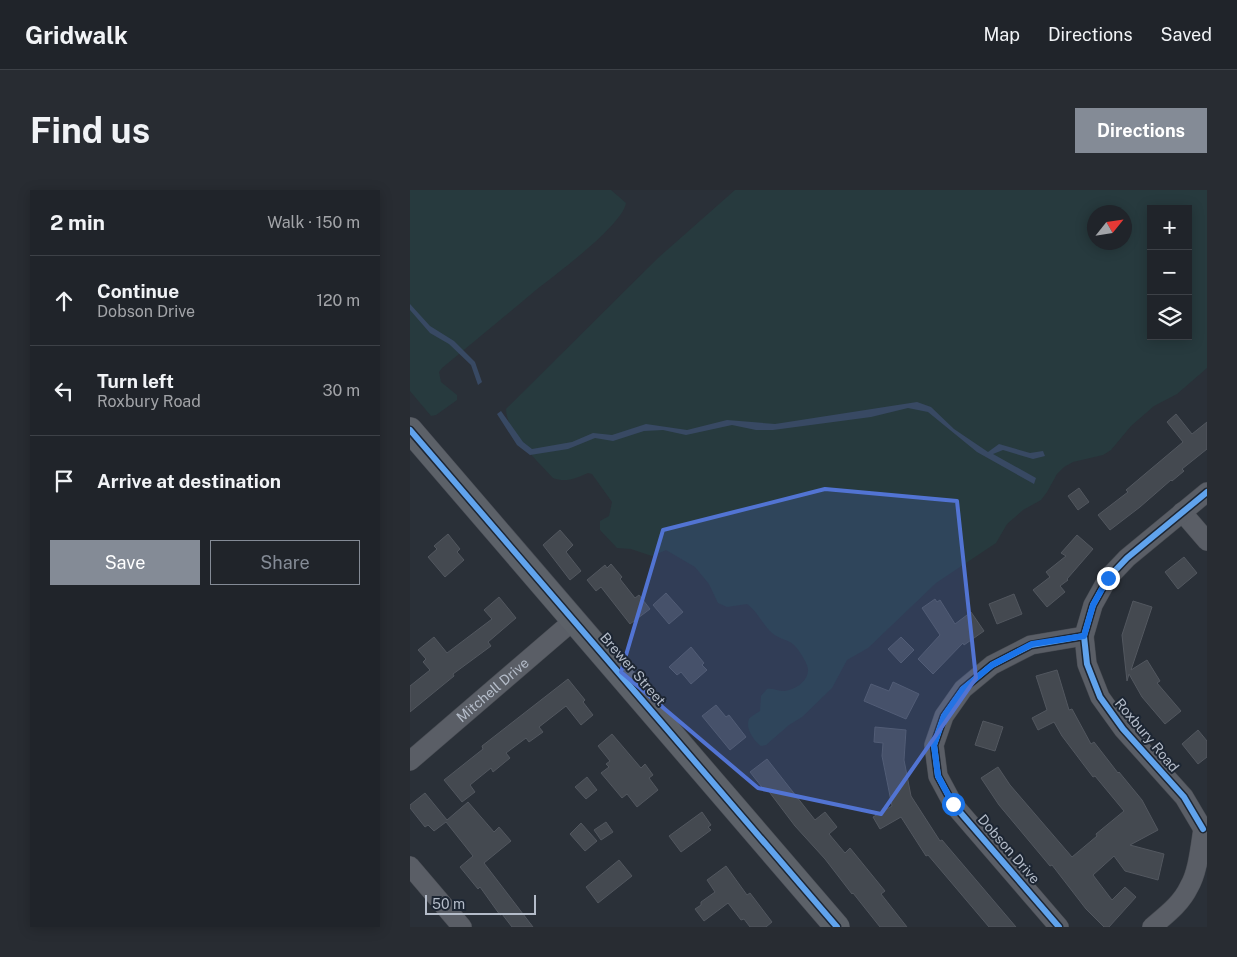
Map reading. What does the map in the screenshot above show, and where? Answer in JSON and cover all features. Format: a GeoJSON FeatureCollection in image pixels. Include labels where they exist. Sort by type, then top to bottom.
{"type":"FeatureCollection","features":[{"type":"Feature","properties":{"kind":"main road","name":"Brewer Street"},"geometry":{"type":"LineString","coordinates":[[410,430],[836,927]]}},
{"type":"Feature","properties":{"kind":"street","name":"Roxbury Road"},"geometry":{"type":"LineString","coordinates":[[1152,927],[1172,910],[1190,886],[1205,829],[1184,797],[1123,729],[1100,697],[1087,664],[1084,636],[1093,605],[1108,578],[1127,558],[1207,492]]}},
{"type":"Feature","properties":{"kind":"street"},"geometry":{"type":"LineString","coordinates":[[1182,512],[1207,541]]}},
{"type":"Feature","properties":{"kind":"street","name":"Mitchell Drive"},"geometry":{"type":"LineString","coordinates":[[410,761],[574,620]]}},
{"type":"Feature","properties":{"kind":"street","name":"Dobson Drive"},"geometry":{"type":"LineString","coordinates":[[1059,927],[953,804],[938,776],[934,745],[944,716],[963,689],[992,665],[1032,644],[1084,636]]}},
{"type":"Feature","properties":{"kind":"street"},"geometry":{"type":"LineString","coordinates":[[410,866],[462,927]]}},
{"type":"Feature","properties":{"kind":"highlighted area"},"geometry":{"type":"Polygon","coordinates":[[[825,489],[957,501],[976,678],[881,814],[758,788],[621,672],[663,530],[825,489]]]}},
{"type":"Feature","properties":{"kind":"green space"},"geometry":{"type":"Polygon","coordinates":[[[410,190],[611,190],[626,203],[622,213],[613,224],[587,249],[442,368],[439,372],[441,382],[457,395],[457,400],[436,415],[431,416],[410,391],[410,190]]]}},
{"type":"Feature","properties":{"kind":"green space"},"geometry":{"type":"Polygon","coordinates":[[[735,190],[1207,190],[1207,368],[1177,394],[1154,406],[1131,426],[1111,450],[1103,455],[1073,462],[1064,467],[1057,474],[1041,500],[1023,510],[1007,524],[996,543],[936,583],[868,648],[847,660],[832,688],[802,717],[789,725],[766,745],[761,746],[751,734],[748,726],[749,719],[760,711],[761,696],[767,689],[791,690],[799,686],[805,679],[808,671],[807,665],[796,647],[791,642],[772,633],[747,604],[727,607],[718,603],[709,584],[695,567],[666,550],[652,556],[631,549],[617,548],[600,530],[600,521],[609,516],[612,502],[592,474],[588,473],[567,480],[553,478],[517,437],[506,409],[658,258],[735,190]]]}},
{"type":"Feature","properties":{"kind":"water"},"geometry":{"type":"Polygon","coordinates":[[[410,304],[430,326],[454,341],[475,362],[482,382],[478,385],[471,365],[449,344],[430,333],[410,310],[410,304]]]}},
{"type":"Feature","properties":{"kind":"water"},"geometry":{"type":"Polygon","coordinates":[[[917,402],[931,407],[954,429],[988,452],[999,444],[1030,453],[1043,451],[1045,456],[1033,459],[1003,450],[993,454],[1036,478],[1034,484],[977,452],[928,412],[908,408],[871,417],[773,430],[756,430],[732,425],[686,435],[663,430],[644,431],[613,441],[595,438],[568,449],[530,455],[517,445],[497,414],[501,411],[523,442],[532,449],[572,442],[593,433],[612,435],[646,424],[687,430],[727,420],[775,424],[917,402]]]}},
{"type":"Feature","properties":{"kind":"building"},"geometry":{"type":"Polygon","coordinates":[[[1176,414],[1192,434],[1207,422],[1207,449],[1182,469],[1184,471],[1110,530],[1098,515],[1128,492],[1126,490],[1183,442],[1167,422],[1176,414]]]}},
{"type":"Feature","properties":{"kind":"building"},"geometry":{"type":"Polygon","coordinates":[[[1079,488],[1089,502],[1078,510],[1068,496],[1079,488]]]}},
{"type":"Feature","properties":{"kind":"building"},"geometry":{"type":"Polygon","coordinates":[[[560,530],[573,545],[566,552],[581,571],[570,580],[543,545],[560,530]]]}},
{"type":"Feature","properties":{"kind":"building"},"geometry":{"type":"Polygon","coordinates":[[[448,534],[460,549],[457,552],[464,560],[445,577],[428,557],[437,549],[434,546],[448,534]]]}},
{"type":"Feature","properties":{"kind":"building"},"geometry":{"type":"Polygon","coordinates":[[[1077,535],[1093,549],[1068,580],[1060,586],[1065,592],[1047,607],[1033,590],[1050,577],[1046,572],[1066,556],[1061,553],[1077,535]]]}},
{"type":"Feature","properties":{"kind":"building"},"geometry":{"type":"Polygon","coordinates":[[[1184,557],[1197,573],[1178,589],[1165,572],[1184,557]]]}},
{"type":"Feature","properties":{"kind":"building"},"geometry":{"type":"Polygon","coordinates":[[[611,564],[635,598],[639,595],[650,609],[630,624],[601,587],[596,591],[587,580],[605,565],[607,568],[611,564]]]}},
{"type":"Feature","properties":{"kind":"building"},"geometry":{"type":"Polygon","coordinates":[[[666,593],[683,612],[669,624],[653,605],[666,593]]]}},
{"type":"Feature","properties":{"kind":"building"},"geometry":{"type":"Polygon","coordinates":[[[1014,594],[1022,614],[997,624],[989,604],[1014,594]]]}},
{"type":"Feature","properties":{"kind":"building"},"geometry":{"type":"Polygon","coordinates":[[[499,597],[516,618],[488,642],[491,646],[453,674],[454,676],[410,712],[410,686],[430,670],[423,662],[426,659],[418,650],[434,637],[447,653],[492,619],[484,610],[499,597]]]}},
{"type":"Feature","properties":{"kind":"building"},"geometry":{"type":"Polygon","coordinates":[[[935,599],[937,602],[940,600],[955,624],[971,612],[984,631],[964,645],[963,643],[933,674],[918,659],[940,635],[922,608],[935,599]]]}},
{"type":"Feature","properties":{"kind":"building"},"geometry":{"type":"Polygon","coordinates":[[[1133,601],[1152,607],[1131,670],[1147,660],[1160,681],[1157,683],[1181,711],[1165,724],[1142,697],[1129,674],[1127,681],[1122,635],[1133,601]]]}},
{"type":"Feature","properties":{"kind":"building"},"geometry":{"type":"Polygon","coordinates":[[[901,637],[914,650],[901,663],[888,649],[901,637]]]}},
{"type":"Feature","properties":{"kind":"building"},"geometry":{"type":"Polygon","coordinates":[[[691,647],[704,663],[702,665],[707,670],[691,684],[681,672],[677,675],[669,667],[691,647]]]}},
{"type":"Feature","properties":{"kind":"building"},"geometry":{"type":"Polygon","coordinates":[[[1057,670],[1069,710],[1072,709],[1091,744],[1094,742],[1142,800],[1158,830],[1130,845],[1164,854],[1158,880],[1125,871],[1114,856],[1093,875],[1112,900],[1125,887],[1136,897],[1109,927],[1104,927],[1086,909],[1052,865],[1050,866],[999,805],[981,778],[998,767],[1010,785],[1072,857],[1124,811],[1095,776],[1093,777],[1062,736],[1054,722],[1038,730],[1032,718],[1047,710],[1036,676],[1057,670]]]}},
{"type":"Feature","properties":{"kind":"building"},"geometry":{"type":"Polygon","coordinates":[[[568,679],[585,700],[583,702],[593,715],[581,725],[566,706],[539,727],[543,732],[529,742],[526,738],[506,753],[510,758],[493,772],[491,768],[470,785],[475,792],[462,802],[444,780],[483,749],[482,746],[568,679]]]}},
{"type":"Feature","properties":{"kind":"building"},"geometry":{"type":"Polygon","coordinates":[[[893,682],[919,694],[906,719],[864,701],[871,684],[889,691],[893,682]]]}},
{"type":"Feature","properties":{"kind":"building"},"geometry":{"type":"Polygon","coordinates":[[[716,705],[726,717],[729,715],[746,737],[730,750],[702,716],[716,705]]]}},
{"type":"Feature","properties":{"kind":"building"},"geometry":{"type":"Polygon","coordinates":[[[983,721],[1003,727],[995,751],[975,745],[983,721]]]}},
{"type":"Feature","properties":{"kind":"building"},"geometry":{"type":"Polygon","coordinates":[[[875,727],[906,730],[904,760],[911,796],[940,841],[942,840],[1016,927],[989,927],[928,855],[926,856],[901,817],[880,829],[873,817],[892,806],[882,756],[883,743],[874,742],[875,727]]]}},
{"type":"Feature","properties":{"kind":"building"},"geometry":{"type":"Polygon","coordinates":[[[1198,730],[1207,741],[1207,757],[1198,764],[1182,744],[1198,730]]]}},
{"type":"Feature","properties":{"kind":"building"},"geometry":{"type":"Polygon","coordinates":[[[612,734],[641,768],[645,764],[653,775],[649,778],[658,790],[637,807],[627,794],[622,798],[601,773],[609,767],[606,764],[610,761],[598,746],[612,734]]]}},
{"type":"Feature","properties":{"kind":"building"},"geometry":{"type":"Polygon","coordinates":[[[767,759],[815,820],[825,812],[837,827],[829,834],[845,853],[850,848],[885,891],[881,894],[907,927],[880,927],[825,859],[795,826],[767,789],[765,791],[750,772],[767,759]]]}},
{"type":"Feature","properties":{"kind":"building"},"geometry":{"type":"Polygon","coordinates":[[[587,777],[597,790],[586,799],[575,787],[587,777]]]}},
{"type":"Feature","properties":{"kind":"building"},"geometry":{"type":"Polygon","coordinates":[[[425,793],[447,820],[468,802],[494,832],[499,827],[511,841],[484,863],[533,927],[512,927],[502,914],[500,915],[480,887],[478,889],[460,867],[473,856],[446,822],[434,831],[428,825],[425,827],[410,808],[410,805],[425,793]]]}},
{"type":"Feature","properties":{"kind":"building"},"geometry":{"type":"Polygon","coordinates":[[[702,812],[711,825],[708,827],[711,830],[681,852],[669,836],[702,812]]]}},
{"type":"Feature","properties":{"kind":"building"},"geometry":{"type":"Polygon","coordinates":[[[606,822],[613,832],[601,840],[594,830],[606,822]]]}},
{"type":"Feature","properties":{"kind":"building"},"geometry":{"type":"Polygon","coordinates":[[[581,823],[597,841],[585,851],[570,834],[581,823]]]}},
{"type":"Feature","properties":{"kind":"building"},"geometry":{"type":"Polygon","coordinates":[[[619,860],[632,876],[598,903],[586,887],[619,860]]]}},
{"type":"Feature","properties":{"kind":"building"},"geometry":{"type":"Polygon","coordinates":[[[726,866],[747,895],[750,893],[772,922],[766,927],[750,927],[744,919],[741,920],[728,903],[704,921],[695,909],[715,892],[707,880],[726,866]]]}},
{"type":"Feature","properties":{"kind":"cycle path"},"geometry":{"type":"LineString","coordinates":[[410,430],[837,927]]}},
{"type":"Feature","properties":{"kind":"cycle path"},"geometry":{"type":"LineString","coordinates":[[1203,829],[1184,797],[1123,729],[1100,697],[1087,664],[1084,636],[1093,605],[1108,578],[1127,558],[1207,492]]}},
{"type":"Feature","properties":{"kind":"cycle path"},"geometry":{"type":"LineString","coordinates":[[1059,927],[953,804],[938,776],[934,745],[944,716],[963,689],[992,665],[1031,645],[1084,636]]}},
{"type":"Feature","properties":{"kind":"route"},"geometry":{"type":"LineString","coordinates":[[953,804],[938,776],[934,745],[944,716],[963,689],[992,665],[1032,644],[1084,636],[1093,605],[1108,578]]}}]}
